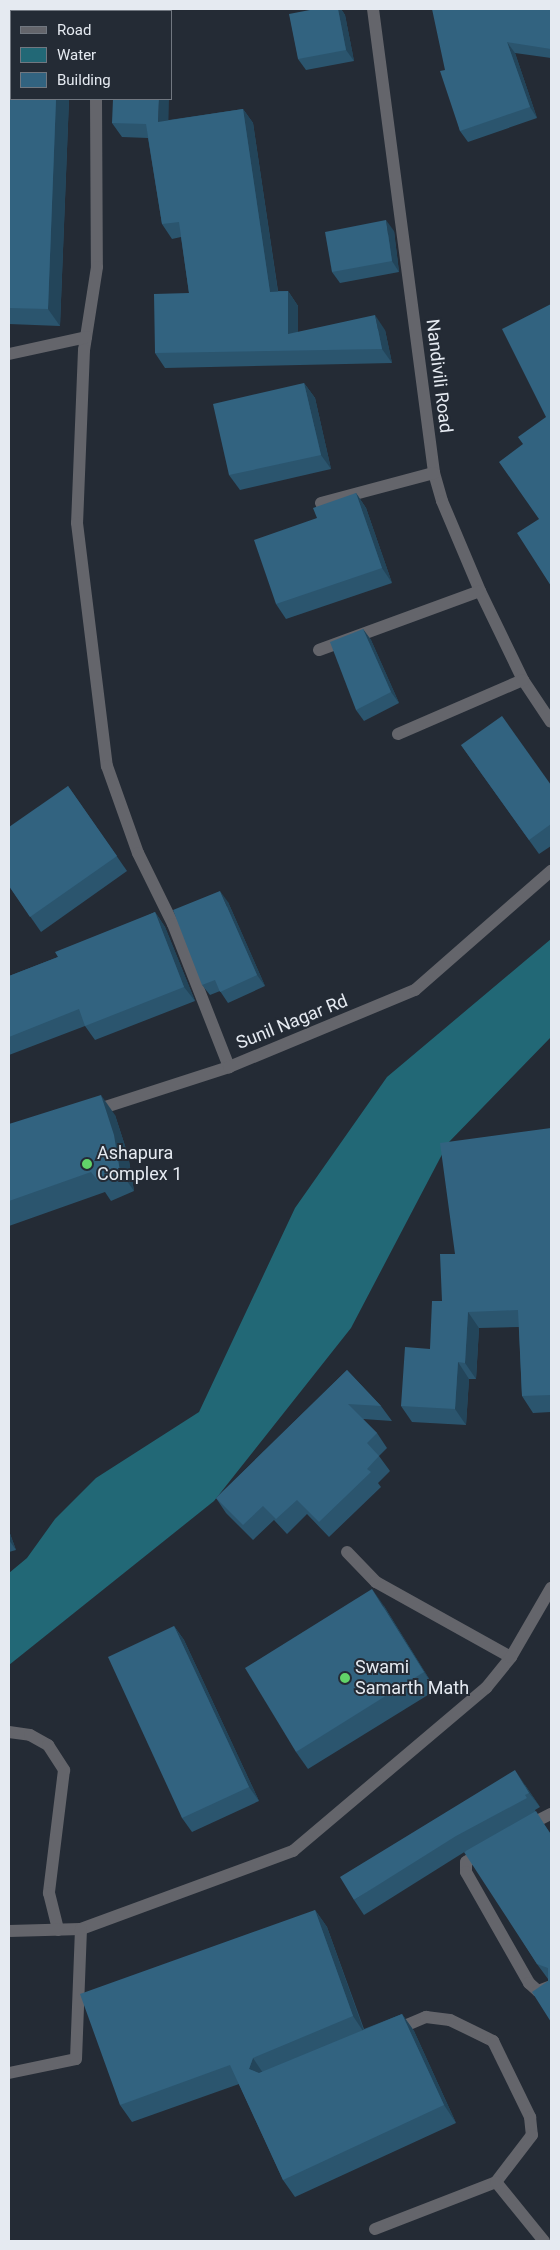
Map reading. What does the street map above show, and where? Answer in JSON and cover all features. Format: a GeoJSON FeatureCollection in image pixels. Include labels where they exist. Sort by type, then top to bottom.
{"type":"FeatureCollection","features":[{"type":"Feature","properties":{"kind":"street","name":"Nandivili Road"},"geometry":{"type":"LineString","coordinates":[[374,9],[434,473],[442,501],[480,591],[523,680],[551,722]]}},
{"type":"Feature","properties":{"kind":"street"},"geometry":{"type":"LineString","coordinates":[[96,100],[97,268],[86,337],[77,523],[107,766],[138,853],[173,924],[229,1066]]}},
{"type":"Feature","properties":{"kind":"street"},"geometry":{"type":"LineString","coordinates":[[9,354],[86,337]]}},
{"type":"Feature","properties":{"kind":"street"},"geometry":{"type":"LineString","coordinates":[[321,503],[434,473]]}},
{"type":"Feature","properties":{"kind":"street"},"geometry":{"type":"LineString","coordinates":[[319,650],[480,591]]}},
{"type":"Feature","properties":{"kind":"street"},"geometry":{"type":"LineString","coordinates":[[398,734],[523,680]]}},
{"type":"Feature","properties":{"kind":"street","name":"Sunil Nagar Rd"},"geometry":{"type":"LineString","coordinates":[[82,1114],[229,1066],[415,990],[551,871]]}},
{"type":"Feature","properties":{"kind":"street"},"geometry":{"type":"LineString","coordinates":[[346,1552],[376,1582],[511,1657]]}},
{"type":"Feature","properties":{"kind":"street"},"geometry":{"type":"LineString","coordinates":[[9,1931],[82,1929],[293,1851],[486,1688],[511,1657],[551,1588]]}},
{"type":"Feature","properties":{"kind":"street"},"geometry":{"type":"LineString","coordinates":[[9,1732],[30,1735],[48,1745],[64,1770],[49,1894],[58,1930]]}},
{"type":"Feature","properties":{"kind":"street"},"geometry":{"type":"LineString","coordinates":[[513,1834],[551,1814]]}},
{"type":"Feature","properties":{"kind":"street"},"geometry":{"type":"LineString","coordinates":[[496,1844],[470,1858],[466,1862],[466,1872],[529,1983],[538,1991],[551,1986]]}},
{"type":"Feature","properties":{"kind":"street"},"geometry":{"type":"LineString","coordinates":[[9,2073],[76,2059],[82,1929]]}},
{"type":"Feature","properties":{"kind":"street"},"geometry":{"type":"LineString","coordinates":[[375,2229],[496,2182],[532,2135],[530,2117],[493,2040],[450,2020],[426,2017],[382,2035]]}},
{"type":"Feature","properties":{"kind":"street"},"geometry":{"type":"LineString","coordinates":[[496,2182],[544,2241]]}},
{"type":"Feature","properties":{"kind":"water"},"geometry":{"type":"Polygon","coordinates":[[[551,939],[551,1037],[448,1143],[351,1328],[214,1501],[9,1665],[9,1573],[27,1558],[55,1519],[96,1478],[199,1412],[295,1208],[387,1077],[551,939]]]}},
{"type":"Feature","properties":{"kind":"building"},"geometry":{"type":"Polygon","coordinates":[[[9,9],[59,9],[10,10],[10,100],[56,100],[48,309],[9,308],[9,9]]]}},
{"type":"Feature","properties":{"kind":"building"},"geometry":{"type":"Polygon","coordinates":[[[315,9],[338,9],[346,50],[298,59],[289,14],[315,9]]]}},
{"type":"Feature","properties":{"kind":"building"},"geometry":{"type":"Polygon","coordinates":[[[432,9],[551,9],[551,49],[507,42],[530,107],[460,131],[440,71],[445,70],[432,9]]]}},
{"type":"Feature","properties":{"kind":"building"},"geometry":{"type":"Polygon","coordinates":[[[113,100],[159,100],[158,122],[243,109],[270,292],[288,291],[288,334],[375,315],[382,349],[155,353],[154,294],[189,293],[179,222],[162,224],[146,124],[112,123],[113,100]]]}},
{"type":"Feature","properties":{"kind":"building"},"geometry":{"type":"Polygon","coordinates":[[[386,220],[392,261],[332,272],[325,232],[386,220]]]}},
{"type":"Feature","properties":{"kind":"building"},"geometry":{"type":"Polygon","coordinates":[[[551,304],[551,586],[517,533],[539,519],[499,462],[523,444],[518,437],[546,417],[502,329],[551,304]]]}},
{"type":"Feature","properties":{"kind":"building"},"geometry":{"type":"Polygon","coordinates":[[[304,383],[321,455],[229,475],[213,404],[304,383]]]}},
{"type":"Feature","properties":{"kind":"building"},"geometry":{"type":"Polygon","coordinates":[[[356,493],[382,568],[276,604],[254,540],[317,518],[313,508],[356,493]]]}},
{"type":"Feature","properties":{"kind":"building"},"geometry":{"type":"Polygon","coordinates":[[[363,629],[391,692],[356,710],[330,642],[363,629]]]}},
{"type":"Feature","properties":{"kind":"building"},"geometry":{"type":"Polygon","coordinates":[[[502,716],[551,785],[551,824],[529,840],[461,745],[502,716]]]}},
{"type":"Feature","properties":{"kind":"building"},"geometry":{"type":"Polygon","coordinates":[[[68,786],[117,856],[30,917],[9,886],[9,827],[68,786]]]}},
{"type":"Feature","properties":{"kind":"building"},"geometry":{"type":"Polygon","coordinates":[[[220,891],[257,975],[220,992],[215,980],[202,985],[173,910],[220,891]]]}},
{"type":"Feature","properties":{"kind":"building"},"geometry":{"type":"Polygon","coordinates":[[[155,912],[184,987],[85,1026],[79,1009],[9,1037],[9,976],[58,957],[55,952],[155,912]]]}},
{"type":"Feature","properties":{"kind":"building"},"geometry":{"type":"Polygon","coordinates":[[[101,1095],[114,1135],[120,1171],[98,1181],[91,1172],[9,1201],[9,1124],[101,1095]]]}},
{"type":"Feature","properties":{"kind":"building"},"geometry":{"type":"Polygon","coordinates":[[[551,1128],[551,1395],[522,1396],[518,1310],[468,1312],[465,1363],[458,1362],[455,1409],[401,1406],[405,1347],[430,1349],[432,1301],[442,1301],[440,1254],[455,1254],[440,1143],[551,1128]]]}},
{"type":"Feature","properties":{"kind":"building"},"geometry":{"type":"Polygon","coordinates":[[[347,1370],[381,1406],[348,1404],[377,1433],[367,1443],[379,1456],[367,1469],[371,1472],[319,1522],[297,1500],[276,1519],[263,1506],[243,1525],[216,1498],[347,1370]]]}},
{"type":"Feature","properties":{"kind":"building"},"geometry":{"type":"Polygon","coordinates":[[[372,1589],[424,1672],[296,1752],[245,1668],[372,1589]]]}},
{"type":"Feature","properties":{"kind":"building"},"geometry":{"type":"Polygon","coordinates":[[[174,1626],[249,1787],[182,1818],[108,1657],[174,1626]]]}},
{"type":"Feature","properties":{"kind":"building"},"geometry":{"type":"Polygon","coordinates":[[[515,1770],[529,1793],[525,1795],[527,1798],[456,1836],[354,1900],[340,1877],[515,1770]]]}},
{"type":"Feature","properties":{"kind":"building"},"geometry":{"type":"Polygon","coordinates":[[[536,1811],[551,1835],[551,2022],[532,1992],[548,1981],[548,1968],[537,1964],[464,1852],[536,1811]]]}},
{"type":"Feature","properties":{"kind":"building"},"geometry":{"type":"Polygon","coordinates":[[[315,1910],[353,2016],[253,2058],[249,2069],[259,2073],[402,2014],[444,2105],[283,2180],[230,2065],[120,2105],[80,1994],[315,1910]]]}},
{"type":"Feature","properties":{"kind":"place","name":"Ashapura Complex 1"},"geometry":{"type":"Point","coordinates":[87,1164]}},
{"type":"Feature","properties":{"kind":"place","name":"Swami Samarth Math"},"geometry":{"type":"Point","coordinates":[345,1678]}}]}
